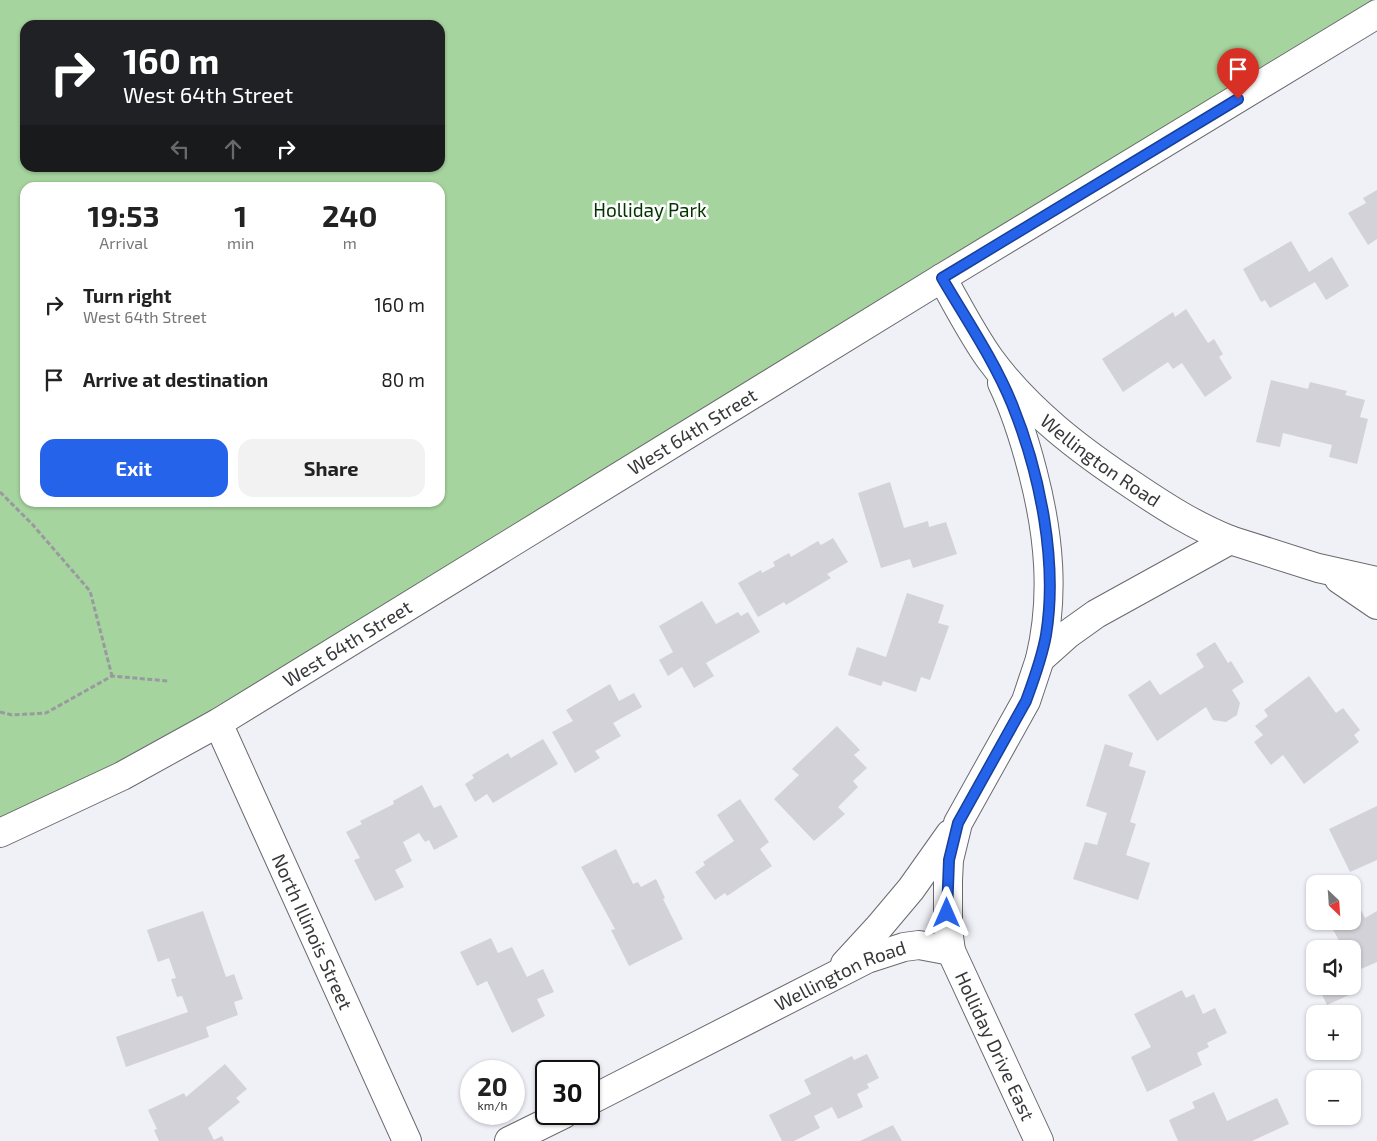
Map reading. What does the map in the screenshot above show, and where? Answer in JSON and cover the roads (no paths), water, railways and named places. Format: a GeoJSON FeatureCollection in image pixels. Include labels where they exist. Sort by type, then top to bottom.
{"type":"FeatureCollection","features":[{"type":"Feature","properties":{"kind":"street","name":"West 64th Street"},"geometry":{"type":"LineString","coordinates":[[0,833],[122,776],[218,723],[942,278],[1377,14]]}},
{"type":"Feature","properties":{"kind":"street","name":"Wellington Road"},"geometry":{"type":"LineString","coordinates":[[600,1095],[867,959],[904,947],[918,945],[951,951],[948,929],[949,860],[958,823],[1026,701],[1046,635],[1050,582],[1048,548],[1042,510],[1026,447],[1012,404],[989,358],[942,278]]}},
{"type":"Feature","properties":{"kind":"street","name":"Wellington Road"},"geometry":{"type":"LineString","coordinates":[[989,358],[1020,395],[1052,426],[1108,469],[1187,519],[1208,531],[1230,540],[1318,568],[1377,581]]}},
{"type":"Feature","properties":{"kind":"street","name":"Wellington Road"},"geometry":{"type":"LineString","coordinates":[[1040,659],[1068,634],[1096,614],[1230,540]]}},
{"type":"Feature","properties":{"kind":"street"},"geometry":{"type":"LineString","coordinates":[[1318,568],[1347,584],[1377,605]]}},
{"type":"Feature","properties":{"kind":"street","name":"North Illinois Street"},"geometry":{"type":"LineString","coordinates":[[218,723],[407,1141]]}},
{"type":"Feature","properties":{"kind":"street"},"geometry":{"type":"LineString","coordinates":[[817,984],[844,964],[879,928],[928,867],[958,823]]}},
{"type":"Feature","properties":{"kind":"street","name":"Holliday Drive East"},"geometry":{"type":"LineString","coordinates":[[951,951],[1039,1141]]}},
{"type":"Feature","properties":{"kind":"street"},"geometry":{"type":"LineString","coordinates":[[509,1141],[542,1125]]}},
{"type":"Feature","properties":{"kind":"park label","name":"Holliday Park"},"geometry":{"type":"Point","coordinates":[650,210]}}]}
